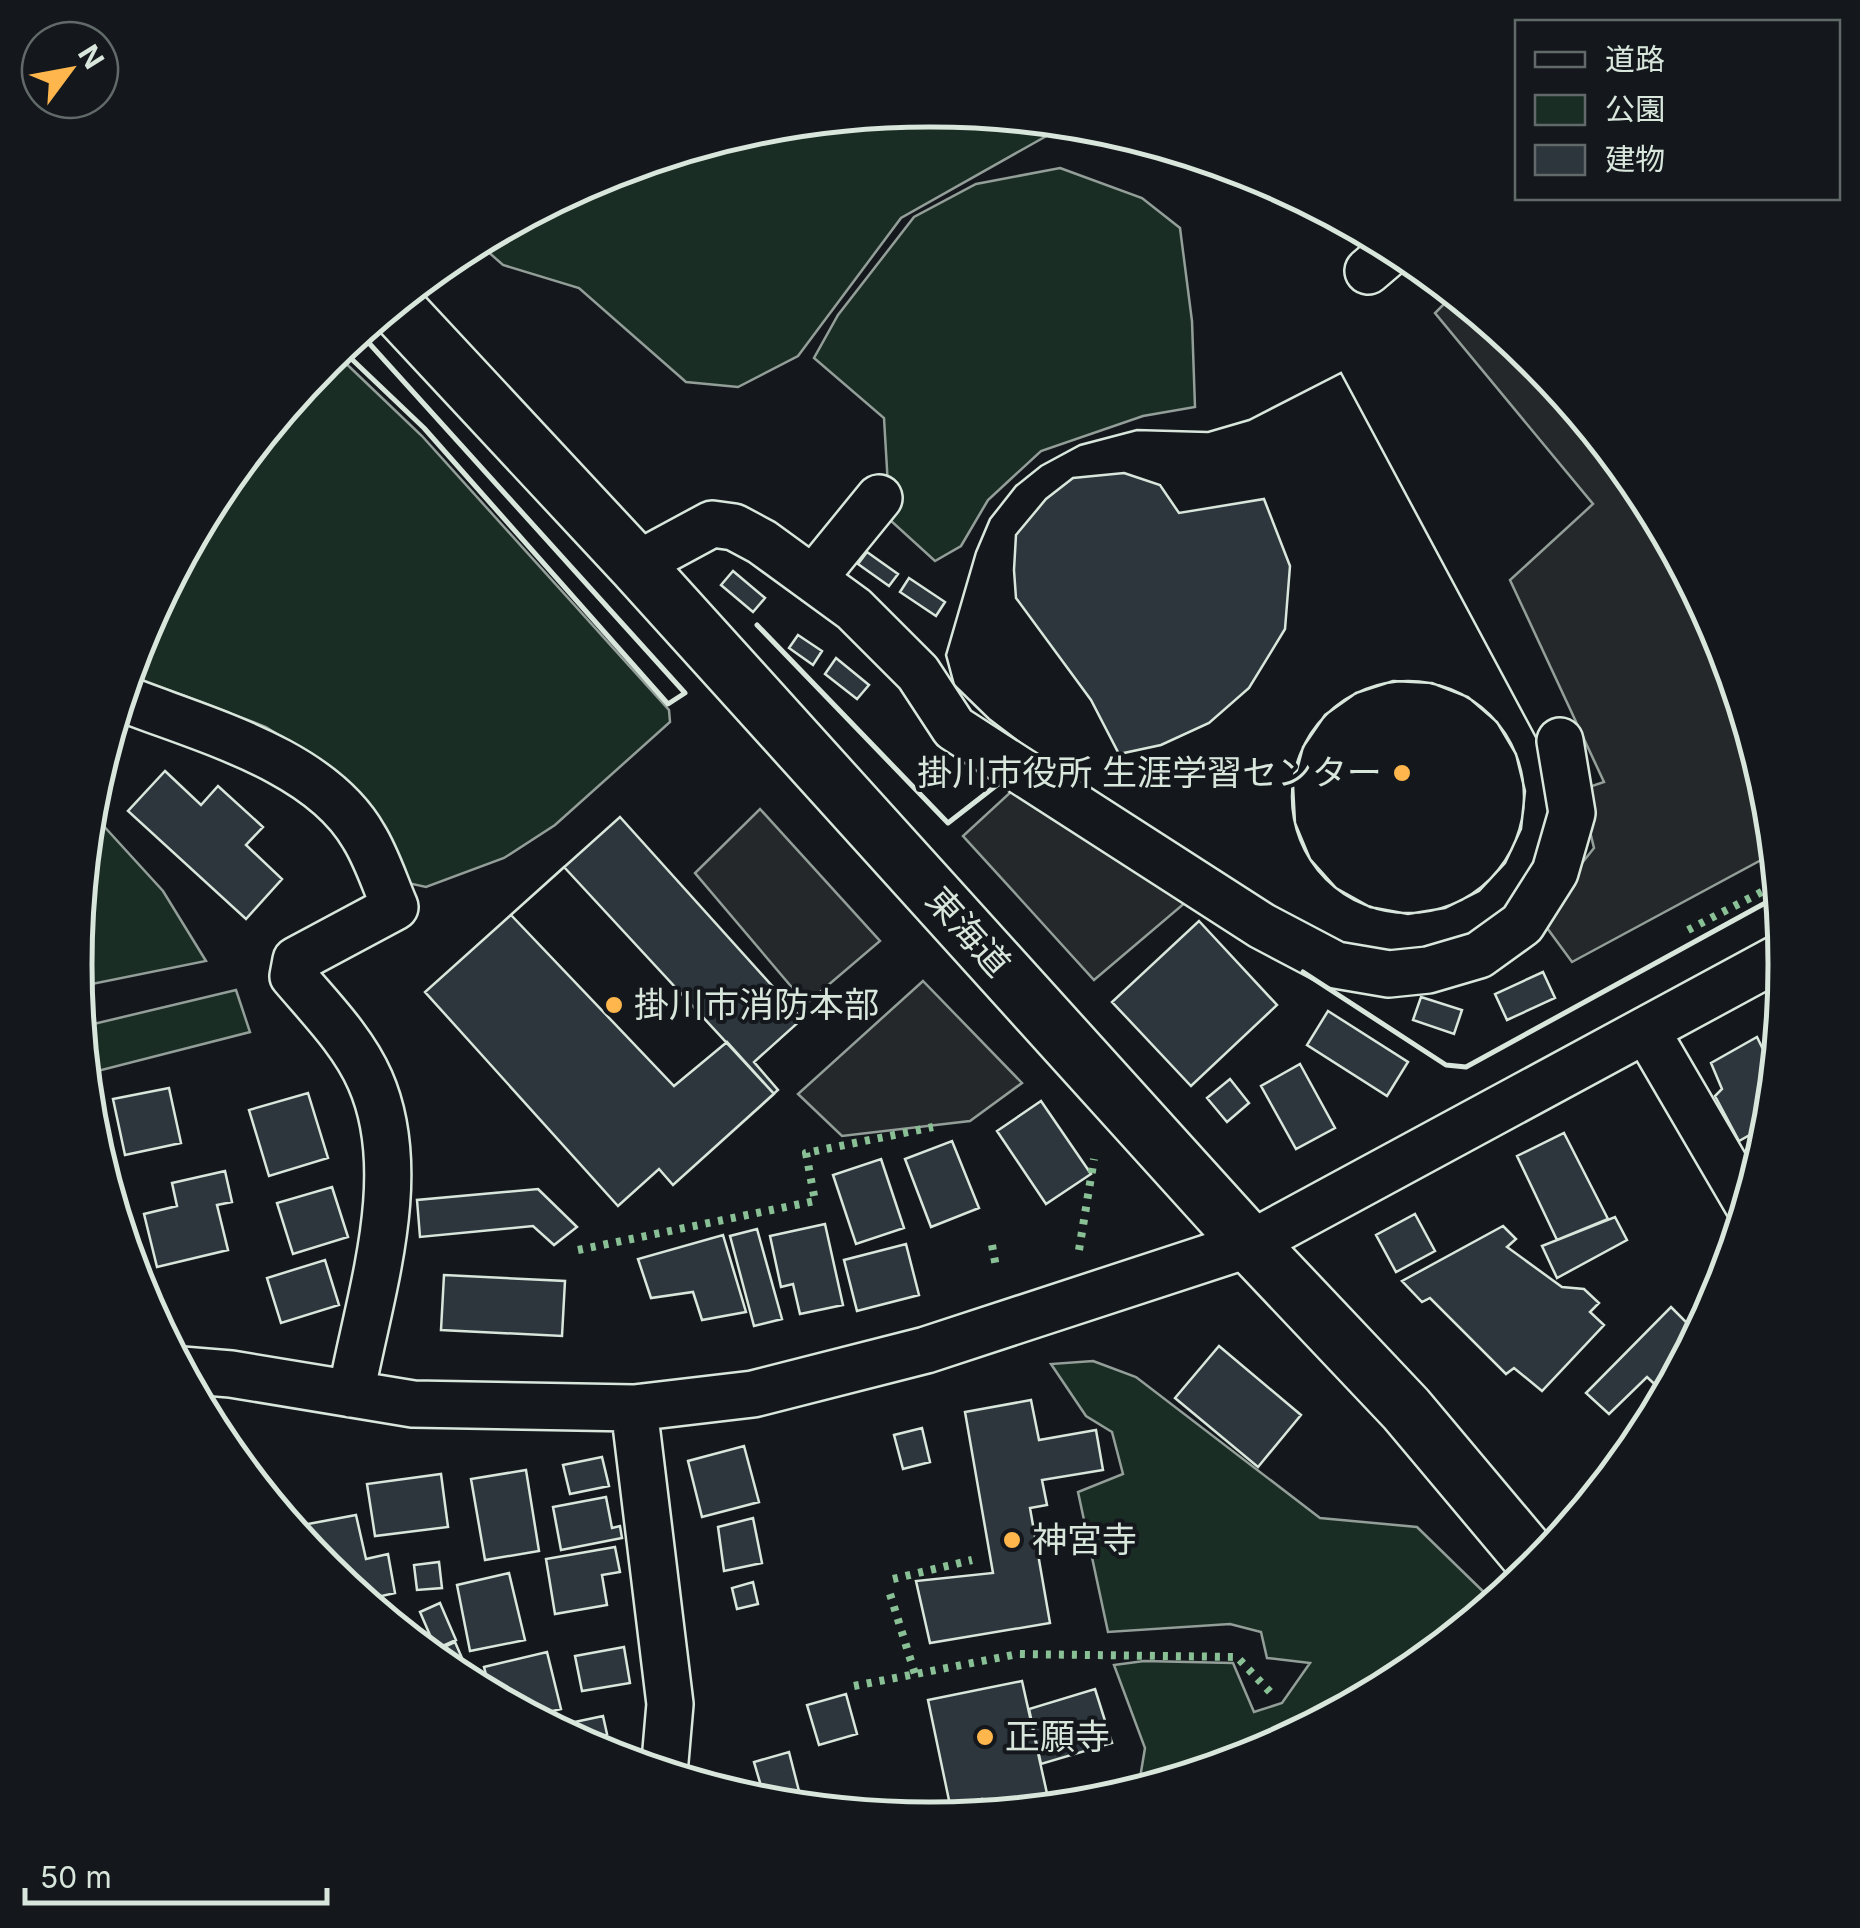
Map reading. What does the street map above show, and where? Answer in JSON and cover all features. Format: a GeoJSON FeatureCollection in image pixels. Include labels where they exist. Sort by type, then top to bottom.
{"type":"FeatureCollection","features":[{"type":"Feature","properties":{"kind":"main road","name":"東海道"},"geometry":{"type":"LineString","coordinates":[[402,314],[1250,1244],[1406,1409],[1526,1551]]}},
{"type":"Feature","properties":{"kind":"street"},"geometry":{"type":"LineString","coordinates":[[814,580],[879,498]]}},
{"type":"Feature","properties":{"kind":"street"},"geometry":{"type":"LineString","coordinates":[[636,566],[712,524],[734,527],[762,542],[854,609],[918,673],[954,728],[1262,926],[1336,965],[1390,974],[1428,970],[1479,955],[1522,924],[1555,872],[1572,813],[1560,742]]}},
{"type":"Feature","properties":{"kind":"street"},"geometry":{"type":"LineString","coordinates":[[135,703],[258,751],[308,779],[336,802],[364,834],[396,907],[296,960],[294,976],[347,1040],[370,1077],[384,1116],[389,1196],[352,1394]]}},
{"type":"Feature","properties":{"kind":"street"},"geometry":{"type":"LineString","coordinates":[[199,1371],[412,1404],[634,1408],[753,1394],[926,1350],[1250,1244],[1768,964]]}},
{"type":"Feature","properties":{"kind":"street"},"geometry":{"type":"LineString","coordinates":[[1646,1030],[1737,1187]]}},
{"type":"Feature","properties":{"kind":"street"},"geometry":{"type":"LineString","coordinates":[[634,1408],[670,1704],[665,1758]]}},
{"type":"Feature","properties":{"kind":"green space"},"geometry":{"type":"Polygon","coordinates":[[[875,128],[985,128],[1047,135],[901,218],[798,356],[738,387],[686,382],[579,288],[503,265],[489,253],[560,213],[610,190],[713,155],[875,128]]]}},
{"type":"Feature","properties":{"kind":"green space"},"geometry":{"type":"Polygon","coordinates":[[[1060,168],[1142,198],[1180,228],[1192,321],[1195,407],[1143,416],[1041,451],[988,500],[961,546],[935,561],[890,520],[884,418],[814,358],[838,315],[914,217],[976,184],[1060,168]]]}},
{"type":"Feature","properties":{"kind":"green space"},"geometry":{"type":"Polygon","coordinates":[[[346,364],[422,436],[669,710],[670,722],[555,825],[504,858],[426,887],[403,882],[316,759],[266,727],[143,680],[179,594],[234,499],[300,412],[346,364]]]}},
{"type":"Feature","properties":{"kind":"green space"},"geometry":{"type":"Polygon","coordinates":[[[105,827],[163,891],[206,961],[93,984],[94,909],[105,827]]]}},
{"type":"Feature","properties":{"kind":"green space"},"geometry":{"type":"Polygon","coordinates":[[[236,990],[250,1032],[100,1070],[95,1024],[236,990]]]}},
{"type":"Feature","properties":{"kind":"green space"},"geometry":{"type":"Polygon","coordinates":[[[1093,1361],[1136,1377],[1320,1518],[1417,1527],[1484,1592],[1440,1628],[1349,1689],[1250,1738],[1141,1774],[1145,1748],[1114,1665],[1144,1661],[1233,1663],[1254,1712],[1282,1703],[1310,1663],[1267,1658],[1261,1632],[1230,1624],[1108,1632],[1078,1492],[1123,1474],[1112,1432],[1086,1416],[1051,1364],[1093,1361]]]}},
{"type":"Feature","properties":{"kind":"shaded area"},"geometry":{"type":"Polygon","coordinates":[[[1444,304],[1522,372],[1560,412],[1626,499],[1655,545],[1704,644],[1739,747],[1751,801],[1761,860],[1572,962],[1539,917],[1594,848],[1580,790],[1604,782],[1510,580],[1593,504],[1435,313],[1444,304]]]}},
{"type":"Feature","properties":{"kind":"shaded area"},"geometry":{"type":"Polygon","coordinates":[[[1014,789],[1186,902],[1094,980],[963,836],[1014,789]]]}},
{"type":"Feature","properties":{"kind":"shaded area"},"geometry":{"type":"Polygon","coordinates":[[[760,809],[880,941],[806,1004],[695,873],[760,809]]]}},
{"type":"Feature","properties":{"kind":"shaded area"},"geometry":{"type":"Polygon","coordinates":[[[923,981],[1022,1083],[970,1121],[842,1136],[798,1094],[923,981]]]}},
{"type":"Feature","properties":{"kind":"building","name":"掛川市役所 生涯学習センター"},"geometry":{"type":"Polygon","coordinates":[[[1341,373],[1546,756],[1554,839],[1506,916],[1461,946],[1406,959],[1365,952],[1326,939],[1081,789],[989,719],[954,685],[946,655],[976,552],[990,519],[1016,486],[1041,466],[1080,445],[1137,430],[1208,432],[1249,420],[1341,373]],[[1393,681],[1356,693],[1325,715],[1303,747],[1293,785],[1295,823],[1310,859],[1336,888],[1370,907],[1408,914],[1445,908],[1479,891],[1505,863],[1521,829],[1525,791],[1516,754],[1497,722],[1468,697],[1432,683],[1393,681]]]}},
{"type":"Feature","properties":{"kind":"building","name":"掛川市役所 生涯学習センター"},"geometry":{"type":"Polygon","coordinates":[[[1341,373],[1546,756],[1554,839],[1506,916],[1461,946],[1406,959],[1365,952],[1326,939],[1081,789],[989,719],[954,685],[946,655],[976,552],[990,519],[1016,486],[1041,466],[1080,445],[1137,430],[1208,432],[1249,420],[1341,373]]]}},
{"type":"Feature","properties":{"kind":"building"},"geometry":{"type":"Polygon","coordinates":[[[1124,473],[1160,485],[1179,513],[1264,499],[1290,566],[1285,629],[1249,688],[1209,723],[1161,745],[1119,754],[1091,700],[1016,598],[1014,570],[1016,535],[1046,499],[1073,478],[1124,473]]]}},
{"type":"Feature","properties":{"kind":"building"},"geometry":{"type":"Polygon","coordinates":[[[867,552],[898,574],[889,586],[858,564],[867,552]]]}},
{"type":"Feature","properties":{"kind":"building"},"geometry":{"type":"Polygon","coordinates":[[[733,571],[765,598],[753,612],[721,585],[733,571]]]}},
{"type":"Feature","properties":{"kind":"building"},"geometry":{"type":"Polygon","coordinates":[[[909,578],[945,602],[936,616],[900,592],[909,578]]]}},
{"type":"Feature","properties":{"kind":"building"},"geometry":{"type":"Polygon","coordinates":[[[798,635],[822,651],[813,665],[789,648],[798,635]]]}},
{"type":"Feature","properties":{"kind":"building"},"geometry":{"type":"Polygon","coordinates":[[[836,658],[869,685],[857,699],[825,674],[836,658]]]}},
{"type":"Feature","properties":{"kind":"building"},"geometry":{"type":"Polygon","coordinates":[[[1408,681],[1452,690],[1490,715],[1515,753],[1524,797],[1515,841],[1490,879],[1452,904],[1408,913],[1364,904],[1326,879],[1301,841],[1292,797],[1301,753],[1326,715],[1364,690],[1408,681]]]}},
{"type":"Feature","properties":{"kind":"building"},"geometry":{"type":"Polygon","coordinates":[[[165,771],[201,805],[218,786],[263,827],[246,845],[282,879],[246,919],[128,811],[165,771]]]}},
{"type":"Feature","properties":{"kind":"building","name":"掛川市消防本部"},"geometry":{"type":"Polygon","coordinates":[[[620,817],[802,1019],[754,1062],[778,1090],[673,1185],[659,1169],[618,1206],[425,992],[620,817]]]}},
{"type":"Feature","properties":{"kind":"building","name":"掛川市消防本部"},"geometry":{"type":"Polygon","coordinates":[[[564,867],[774,1094],[673,1185],[659,1169],[618,1206],[425,992],[564,867]]]}},
{"type":"Feature","properties":{"kind":"building"},"geometry":{"type":"Polygon","coordinates":[[[511,915],[674,1086],[727,1042],[774,1094],[673,1185],[659,1169],[618,1206],[425,992],[511,915]]]}},
{"type":"Feature","properties":{"kind":"building"},"geometry":{"type":"Polygon","coordinates":[[[1199,921],[1277,1005],[1191,1086],[1112,1002],[1199,921]]]}},
{"type":"Feature","properties":{"kind":"building"},"geometry":{"type":"Polygon","coordinates":[[[1543,972],[1555,998],[1507,1020],[1495,994],[1543,972]]]}},
{"type":"Feature","properties":{"kind":"building"},"geometry":{"type":"Polygon","coordinates":[[[1421,997],[1462,1010],[1454,1034],[1413,1020],[1421,997]]]}},
{"type":"Feature","properties":{"kind":"building"},"geometry":{"type":"Polygon","coordinates":[[[1328,1011],[1408,1062],[1387,1096],[1307,1045],[1328,1011]]]}},
{"type":"Feature","properties":{"kind":"building"},"geometry":{"type":"Polygon","coordinates":[[[1757,1037],[1763,1049],[1749,1135],[1739,1141],[1715,1096],[1722,1089],[1711,1063],[1757,1037]]]}},
{"type":"Feature","properties":{"kind":"building"},"geometry":{"type":"Polygon","coordinates":[[[1300,1064],[1335,1128],[1296,1149],[1261,1086],[1300,1064]]]}},
{"type":"Feature","properties":{"kind":"building"},"geometry":{"type":"Polygon","coordinates":[[[1230,1079],[1249,1103],[1227,1122],[1207,1098],[1230,1079]]]}},
{"type":"Feature","properties":{"kind":"building"},"geometry":{"type":"Polygon","coordinates":[[[169,1088],[181,1143],[125,1155],[113,1099],[169,1088]]]}},
{"type":"Feature","properties":{"kind":"building"},"geometry":{"type":"Polygon","coordinates":[[[308,1093],[328,1158],[269,1176],[249,1110],[308,1093]]]}},
{"type":"Feature","properties":{"kind":"building"},"geometry":{"type":"Polygon","coordinates":[[[1041,1101],[1091,1174],[1046,1204],[997,1131],[1041,1101]]]}},
{"type":"Feature","properties":{"kind":"building"},"geometry":{"type":"Polygon","coordinates":[[[1564,1133],[1608,1219],[1557,1240],[1517,1156],[1564,1133]]]}},
{"type":"Feature","properties":{"kind":"building"},"geometry":{"type":"Polygon","coordinates":[[[952,1141],[979,1208],[931,1227],[905,1159],[952,1141]]]}},
{"type":"Feature","properties":{"kind":"building"},"geometry":{"type":"Polygon","coordinates":[[[881,1159],[904,1228],[856,1244],[833,1175],[881,1159]]]}},
{"type":"Feature","properties":{"kind":"building"},"geometry":{"type":"Polygon","coordinates":[[[225,1171],[232,1202],[217,1205],[228,1250],[157,1267],[144,1214],[177,1206],[172,1183],[225,1171]]]}},
{"type":"Feature","properties":{"kind":"building"},"geometry":{"type":"Polygon","coordinates":[[[332,1187],[348,1237],[293,1254],[277,1203],[332,1187]]]}},
{"type":"Feature","properties":{"kind":"building"},"geometry":{"type":"Polygon","coordinates":[[[538,1189],[577,1227],[554,1245],[533,1226],[420,1237],[417,1200],[538,1189]]]}},
{"type":"Feature","properties":{"kind":"building"},"geometry":{"type":"Polygon","coordinates":[[[1415,1214],[1435,1251],[1396,1272],[1376,1235],[1415,1214]]]}},
{"type":"Feature","properties":{"kind":"building"},"geometry":{"type":"Polygon","coordinates":[[[1615,1217],[1627,1240],[1557,1278],[1542,1246],[1615,1217]]]}},
{"type":"Feature","properties":{"kind":"building"},"geometry":{"type":"Polygon","coordinates":[[[825,1224],[843,1305],[800,1314],[793,1284],[781,1287],[770,1236],[825,1224]]]}},
{"type":"Feature","properties":{"kind":"building"},"geometry":{"type":"Polygon","coordinates":[[[1503,1226],[1516,1239],[1507,1247],[1562,1287],[1584,1289],[1599,1303],[1590,1312],[1604,1325],[1542,1391],[1514,1368],[1506,1374],[1430,1298],[1422,1302],[1402,1281],[1503,1226]]]}},
{"type":"Feature","properties":{"kind":"building"},"geometry":{"type":"Polygon","coordinates":[[[757,1229],[782,1319],[754,1326],[730,1236],[757,1229]]]}},
{"type":"Feature","properties":{"kind":"building"},"geometry":{"type":"Polygon","coordinates":[[[723,1235],[746,1312],[702,1320],[693,1292],[651,1298],[638,1259],[723,1235]]]}},
{"type":"Feature","properties":{"kind":"building"},"geometry":{"type":"Polygon","coordinates":[[[906,1244],[919,1295],[857,1311],[844,1260],[906,1244]]]}},
{"type":"Feature","properties":{"kind":"building"},"geometry":{"type":"Polygon","coordinates":[[[325,1260],[339,1305],[281,1323],[267,1278],[325,1260]]]}},
{"type":"Feature","properties":{"kind":"building"},"geometry":{"type":"Polygon","coordinates":[[[444,1275],[565,1281],[562,1336],[441,1330],[444,1275]]]}},
{"type":"Feature","properties":{"kind":"building"},"geometry":{"type":"Polygon","coordinates":[[[1671,1307],[1686,1322],[1654,1384],[1647,1377],[1609,1414],[1586,1393],[1671,1307]]]}},
{"type":"Feature","properties":{"kind":"building"},"geometry":{"type":"Polygon","coordinates":[[[1219,1346],[1301,1415],[1258,1467],[1175,1398],[1219,1346]]]}},
{"type":"Feature","properties":{"kind":"building","name":"神宮寺"},"geometry":{"type":"Polygon","coordinates":[[[1031,1400],[1039,1440],[1096,1430],[1103,1470],[1042,1480],[1047,1505],[1030,1508],[1050,1623],[930,1643],[916,1581],[993,1573],[965,1412],[1031,1400]]]}},
{"type":"Feature","properties":{"kind":"building"},"geometry":{"type":"Polygon","coordinates":[[[922,1428],[930,1462],[903,1469],[894,1435],[922,1428]]]}},
{"type":"Feature","properties":{"kind":"building"},"geometry":{"type":"Polygon","coordinates":[[[744,1446],[759,1502],[702,1517],[688,1461],[744,1446]]]}},
{"type":"Feature","properties":{"kind":"building"},"geometry":{"type":"Polygon","coordinates":[[[602,1457],[609,1486],[570,1494],[563,1465],[602,1457]]]}},
{"type":"Feature","properties":{"kind":"building"},"geometry":{"type":"Polygon","coordinates":[[[526,1470],[539,1551],[485,1560],[471,1479],[526,1470]]]}},
{"type":"Feature","properties":{"kind":"building"},"geometry":{"type":"Polygon","coordinates":[[[441,1474],[448,1527],[375,1536],[367,1484],[441,1474]]]}},
{"type":"Feature","properties":{"kind":"building"},"geometry":{"type":"Polygon","coordinates":[[[606,1497],[612,1528],[620,1526],[622,1538],[561,1550],[553,1507],[606,1497]]]}},
{"type":"Feature","properties":{"kind":"building"},"geometry":{"type":"Polygon","coordinates":[[[356,1515],[366,1559],[388,1554],[395,1593],[381,1596],[308,1524],[356,1515]]]}},
{"type":"Feature","properties":{"kind":"building"},"geometry":{"type":"Polygon","coordinates":[[[753,1518],[762,1563],[724,1571],[718,1527],[753,1518]]]}},
{"type":"Feature","properties":{"kind":"building"},"geometry":{"type":"Polygon","coordinates":[[[615,1547],[620,1572],[602,1575],[607,1605],[555,1614],[546,1559],[615,1547]]]}},
{"type":"Feature","properties":{"kind":"building"},"geometry":{"type":"Polygon","coordinates":[[[439,1562],[442,1588],[417,1590],[414,1565],[439,1562]]]}},
{"type":"Feature","properties":{"kind":"building"},"geometry":{"type":"Polygon","coordinates":[[[509,1573],[525,1640],[470,1651],[457,1585],[509,1573]]]}},
{"type":"Feature","properties":{"kind":"building"},"geometry":{"type":"Polygon","coordinates":[[[753,1582],[758,1604],[737,1609],[732,1588],[753,1582]]]}},
{"type":"Feature","properties":{"kind":"building"},"geometry":{"type":"Polygon","coordinates":[[[440,1603],[456,1640],[444,1645],[430,1635],[420,1612],[440,1603]]]}},
{"type":"Feature","properties":{"kind":"building"},"geometry":{"type":"Polygon","coordinates":[[[455,1642],[462,1658],[446,1646],[455,1642]]]}},
{"type":"Feature","properties":{"kind":"building"},"geometry":{"type":"Polygon","coordinates":[[[624,1647],[630,1683],[582,1691],[575,1656],[624,1647]]]}},
{"type":"Feature","properties":{"kind":"building"},"geometry":{"type":"Polygon","coordinates":[[[547,1652],[561,1709],[553,1711],[511,1689],[486,1673],[484,1667],[547,1652]]]}},
{"type":"Feature","properties":{"kind":"building","name":"正願寺"},"geometry":{"type":"Polygon","coordinates":[[[1022,1681],[1047,1793],[949,1801],[928,1700],[1022,1681]]]}},
{"type":"Feature","properties":{"kind":"building"},"geometry":{"type":"Polygon","coordinates":[[[1095,1689],[1112,1743],[1041,1764],[1029,1709],[1095,1689]]]}},
{"type":"Feature","properties":{"kind":"building"},"geometry":{"type":"Polygon","coordinates":[[[846,1694],[857,1734],[819,1745],[807,1705],[846,1694]]]}},
{"type":"Feature","properties":{"kind":"building"},"geometry":{"type":"Polygon","coordinates":[[[603,1716],[607,1734],[603,1735],[575,1722],[603,1716]]]}},
{"type":"Feature","properties":{"kind":"building"},"geometry":{"type":"Polygon","coordinates":[[[789,1752],[799,1790],[760,1784],[754,1762],[789,1752]]]}},
{"type":"Feature","properties":{"kind":"hedge"},"geometry":{"type":"LineString","coordinates":[[1688,930],[1764,891]]}},
{"type":"Feature","properties":{"kind":"hedge"},"geometry":{"type":"LineString","coordinates":[[578,1250],[815,1201],[806,1153],[933,1127]]}},
{"type":"Feature","properties":{"kind":"hedge"},"geometry":{"type":"LineString","coordinates":[[1079,1250],[1094,1159]]}},
{"type":"Feature","properties":{"kind":"hedge"},"geometry":{"type":"LineString","coordinates":[[992,1245],[996,1267]]}},
{"type":"Feature","properties":{"kind":"hedge"},"geometry":{"type":"LineString","coordinates":[[893,1579],[972,1560]]}},
{"type":"Feature","properties":{"kind":"hedge"},"geometry":{"type":"LineString","coordinates":[[890,1594],[915,1674]]}},
{"type":"Feature","properties":{"kind":"hedge"},"geometry":{"type":"LineString","coordinates":[[854,1686],[1018,1654],[1237,1657],[1272,1694]]}},
{"type":"Feature","properties":{"kind":"wall"},"geometry":{"type":"LineString","coordinates":[[352,359],[424,428],[668,704],[685,693],[369,343]]}},
{"type":"Feature","properties":{"kind":"wall"},"geometry":{"type":"LineString","coordinates":[[757,625],[948,823],[1002,781]]}},
{"type":"Feature","properties":{"kind":"wall"},"geometry":{"type":"LineString","coordinates":[[1303,972],[1446,1065],[1466,1067],[1765,903]]}},
{"type":"Feature","properties":{"kind":"place","name":"掛川市役所 生涯学習センター"},"geometry":{"type":"Point","coordinates":[1402,773]}},
{"type":"Feature","properties":{"kind":"place","name":"掛川市消防本部"},"geometry":{"type":"Point","coordinates":[614,1005]}},
{"type":"Feature","properties":{"kind":"place","name":"神宮寺"},"geometry":{"type":"Point","coordinates":[1012,1540]}},
{"type":"Feature","properties":{"kind":"place","name":"正願寺"},"geometry":{"type":"Point","coordinates":[985,1737]}}]}
